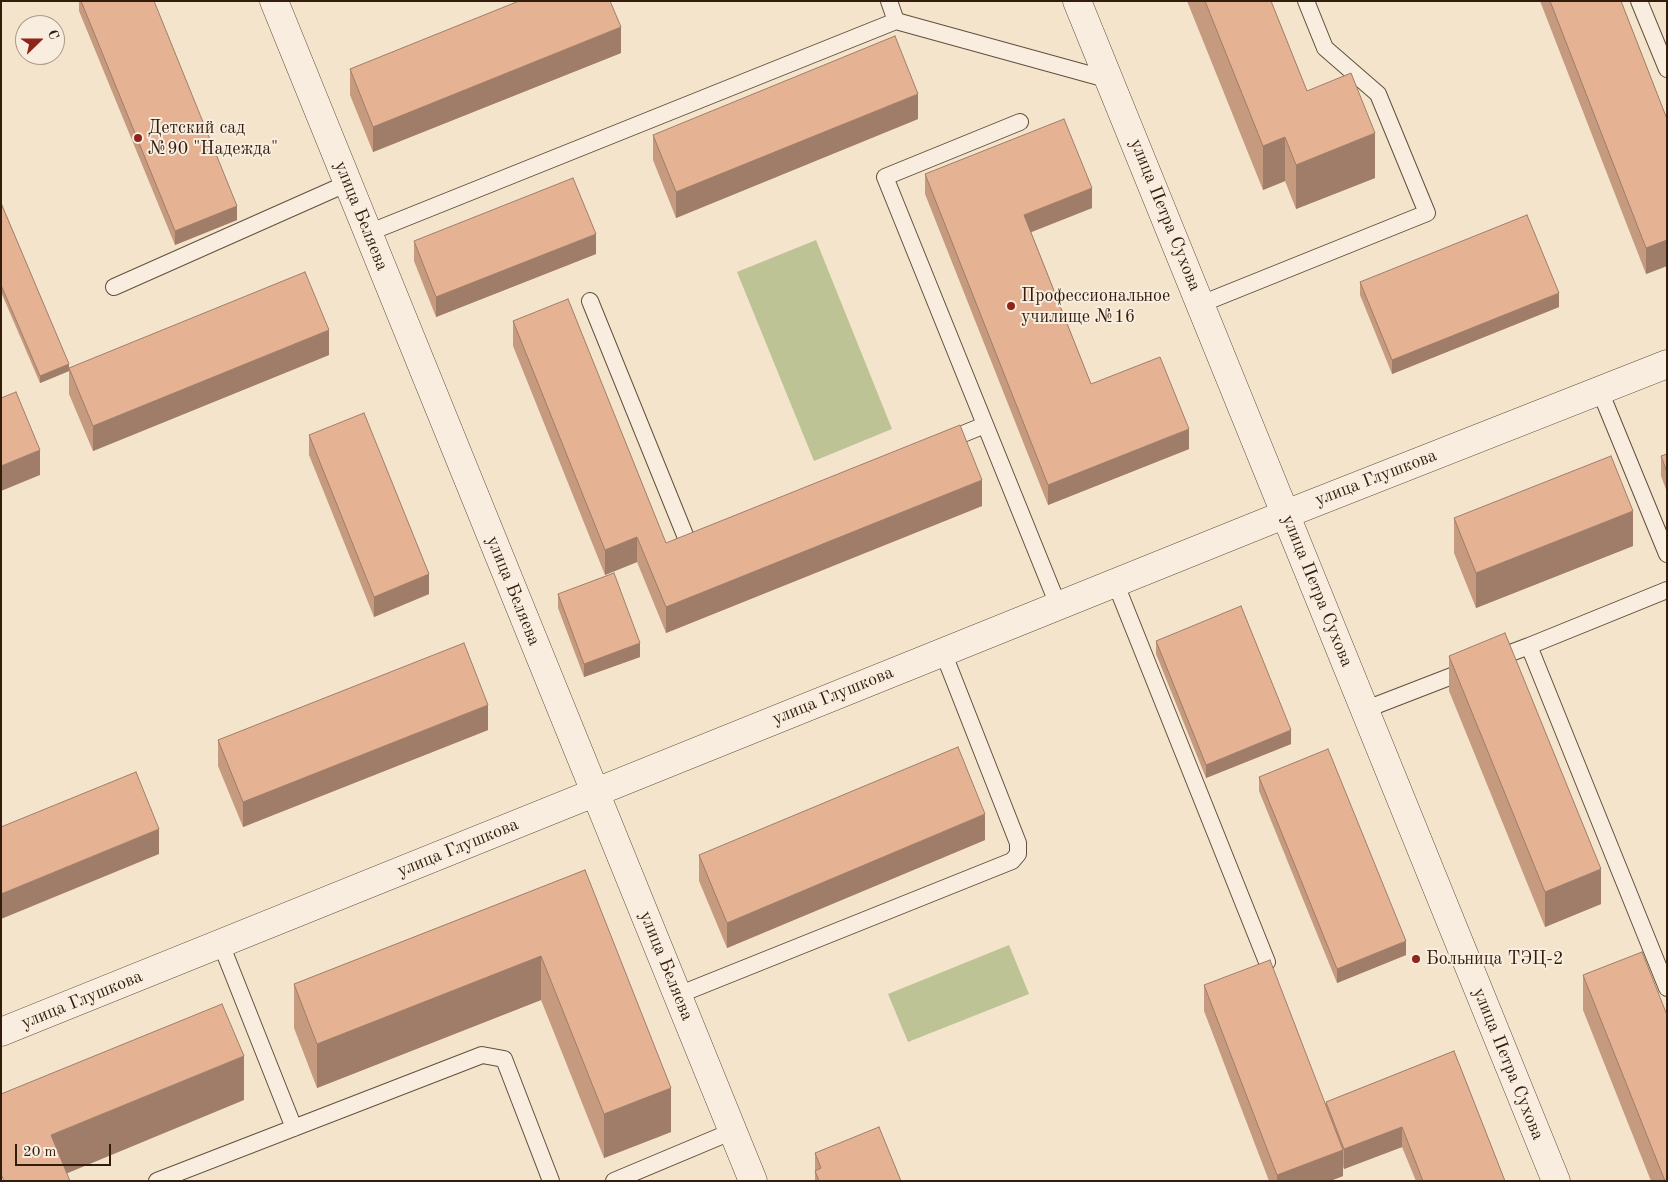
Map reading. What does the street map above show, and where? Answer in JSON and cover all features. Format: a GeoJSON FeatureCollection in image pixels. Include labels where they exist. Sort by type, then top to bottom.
{"type":"FeatureCollection","features":[{"type":"Feature","properties":{"kind":"street","name":"улица Беляева"},"geometry":{"type":"LineString","coordinates":[[274,1],[753,1181]]}},
{"type":"Feature","properties":{"kind":"street","name":"улица Петра Сухова"},"geometry":{"type":"LineString","coordinates":[[1077,1],[1556,1181]]}},
{"type":"Feature","properties":{"kind":"street","name":"улица Глушкова"},"geometry":{"type":"LineString","coordinates":[[1,1032],[1115,582],[1667,364]]}},
{"type":"Feature","properties":{"kind":"lane"},"geometry":{"type":"LineString","coordinates":[[889,1],[896,21]]}},
{"type":"Feature","properties":{"kind":"lane"},"geometry":{"type":"LineString","coordinates":[[1201,304],[1426,213],[1378,94],[1325,48],[1306,1]]}},
{"type":"Feature","properties":{"kind":"lane"},"geometry":{"type":"LineString","coordinates":[[1639,1],[1667,69]]}},
{"type":"Feature","properties":{"kind":"lane"},"geometry":{"type":"LineString","coordinates":[[368,233],[896,21],[1110,80]]}},
{"type":"Feature","properties":{"kind":"lane"},"geometry":{"type":"LineString","coordinates":[[1020,122],[884,177],[1058,605]]}},
{"type":"Feature","properties":{"kind":"lane"},"geometry":{"type":"LineString","coordinates":[[114,287],[348,182]]}},
{"type":"Feature","properties":{"kind":"lane"},"geometry":{"type":"LineString","coordinates":[[590,301],[689,546],[717,534]]}},
{"type":"Feature","properties":{"kind":"lane"},"geometry":{"type":"LineString","coordinates":[[1600,391],[1667,554]]}},
{"type":"Feature","properties":{"kind":"lane"},"geometry":{"type":"LineString","coordinates":[[930,448],[985,425]]}},
{"type":"Feature","properties":{"kind":"lane"},"geometry":{"type":"LineString","coordinates":[[1115,582],[1267,962]]}},
{"type":"Feature","properties":{"kind":"lane"},"geometry":{"type":"LineString","coordinates":[[1364,710],[1667,590]]}},
{"type":"Feature","properties":{"kind":"lane"},"geometry":{"type":"LineString","coordinates":[[1528,646],[1667,988]]}},
{"type":"Feature","properties":{"kind":"lane"},"geometry":{"type":"LineString","coordinates":[[678,995],[1012,861],[1018,854],[1018,843],[943,652]]}},
{"type":"Feature","properties":{"kind":"lane"},"geometry":{"type":"LineString","coordinates":[[221,944],[294,1128]]}},
{"type":"Feature","properties":{"kind":"lane"},"geometry":{"type":"LineString","coordinates":[[157,1181],[482,1055],[504,1058],[551,1181]]}},
{"type":"Feature","properties":{"kind":"lane"},"geometry":{"type":"LineString","coordinates":[[614,1181],[733,1131]]}},
{"type":"Feature","properties":{"kind":"green space"},"geometry":{"type":"Polygon","coordinates":[[[816,240],[892,429],[814,461],[737,272],[816,240]]]}},
{"type":"Feature","properties":{"kind":"green space"},"geometry":{"type":"Polygon","coordinates":[[[1009,945],[1029,994],[908,1042],[888,994],[1009,945]]]}},
{"type":"Feature","properties":{"kind":"building"},"geometry":{"type":"Polygon","coordinates":[[[81,1],[154,1],[237,206],[175,231],[81,1]]]}},
{"type":"Feature","properties":{"kind":"building"},"geometry":{"type":"Polygon","coordinates":[[[519,1],[610,1],[621,27],[373,127],[350,69],[519,1]]]}},
{"type":"Feature","properties":{"kind":"building"},"geometry":{"type":"Polygon","coordinates":[[[1205,1],[1271,1],[1307,91],[1351,73],[1375,133],[1296,165],[1285,137],[1263,146],[1205,1]]]}},
{"type":"Feature","properties":{"kind":"building"},"geometry":{"type":"Polygon","coordinates":[[[1550,1],[1621,1],[1667,119],[1667,240],[1646,248],[1550,1]]]}},
{"type":"Feature","properties":{"kind":"building"},"geometry":{"type":"Polygon","coordinates":[[[895,36],[918,94],[676,192],[653,135],[895,36]]]}},
{"type":"Feature","properties":{"kind":"building","name":"Профессиональное училище №16"},"geometry":{"type":"Polygon","coordinates":[[[1064,119],[1092,188],[1024,215],[1091,384],[1160,357],[1189,429],[1048,485],[925,174],[1064,119]]]}},
{"type":"Feature","properties":{"kind":"building"},"geometry":{"type":"Polygon","coordinates":[[[573,178],[596,234],[436,297],[414,241],[573,178]]]}},
{"type":"Feature","properties":{"kind":"building"},"geometry":{"type":"Polygon","coordinates":[[[1,203],[69,364],[40,376],[1,285],[1,203]]]}},
{"type":"Feature","properties":{"kind":"building"},"geometry":{"type":"Polygon","coordinates":[[[1527,215],[1559,293],[1392,360],[1360,282],[1527,215]]]}},
{"type":"Feature","properties":{"kind":"building"},"geometry":{"type":"Polygon","coordinates":[[[305,272],[329,330],[93,426],[69,368],[305,272]]]}},
{"type":"Feature","properties":{"kind":"building"},"geometry":{"type":"Polygon","coordinates":[[[568,299],[666,543],[960,425],[982,480],[666,607],[637,537],[605,550],[513,321],[568,299]]]}},
{"type":"Feature","properties":{"kind":"building"},"geometry":{"type":"Polygon","coordinates":[[[16,392],[40,450],[1,466],[1,398],[16,392]]]}},
{"type":"Feature","properties":{"kind":"building"},"geometry":{"type":"Polygon","coordinates":[[[364,413],[429,574],[374,597],[309,435],[364,413]]]}},
{"type":"Feature","properties":{"kind":"building"},"geometry":{"type":"Polygon","coordinates":[[[1667,454],[1667,472],[1661,456],[1667,454]]]}},
{"type":"Feature","properties":{"kind":"building"},"geometry":{"type":"Polygon","coordinates":[[[1611,456],[1633,511],[1476,573],[1454,518],[1611,456]]]}},
{"type":"Feature","properties":{"kind":"building"},"geometry":{"type":"Polygon","coordinates":[[[614,573],[640,643],[584,664],[558,594],[614,573]]]}},
{"type":"Feature","properties":{"kind":"building"},"geometry":{"type":"Polygon","coordinates":[[[1241,606],[1291,730],[1206,765],[1156,641],[1241,606]]]}},
{"type":"Feature","properties":{"kind":"building"},"geometry":{"type":"Polygon","coordinates":[[[1505,633],[1601,869],[1545,892],[1449,656],[1505,633]]]}},
{"type":"Feature","properties":{"kind":"building"},"geometry":{"type":"Polygon","coordinates":[[[464,643],[488,705],[243,802],[218,740],[464,643]]]}},
{"type":"Feature","properties":{"kind":"building"},"geometry":{"type":"Polygon","coordinates":[[[958,747],[985,814],[727,923],[699,855],[958,747]]]}},
{"type":"Feature","properties":{"kind":"building"},"geometry":{"type":"Polygon","coordinates":[[[1328,749],[1406,941],[1337,969],[1259,777],[1328,749]]]}},
{"type":"Feature","properties":{"kind":"building"},"geometry":{"type":"Polygon","coordinates":[[[136,772],[159,829],[1,894],[1,827],[136,772]]]}},
{"type":"Feature","properties":{"kind":"building"},"geometry":{"type":"Polygon","coordinates":[[[585,870],[671,1088],[604,1114],[541,956],[317,1044],[294,984],[585,870]]]}},
{"type":"Feature","properties":{"kind":"building"},"geometry":{"type":"Polygon","coordinates":[[[1642,952],[1667,1015],[1667,1181],[1665,1181],[1583,975],[1642,952]]]}},
{"type":"Feature","properties":{"kind":"building"},"geometry":{"type":"Polygon","coordinates":[[[1270,960],[1343,1150],[1277,1175],[1204,985],[1270,960]]]}},
{"type":"Feature","properties":{"kind":"building"},"geometry":{"type":"Polygon","coordinates":[[[222,1004],[244,1056],[51,1135],[70,1181],[4,1181],[1,1174],[1,1094],[222,1004]]]}},
{"type":"Feature","properties":{"kind":"building"},"geometry":{"type":"Polygon","coordinates":[[[1454,1051],[1505,1181],[1423,1181],[1402,1127],[1344,1149],[1326,1102],[1454,1051]]]}},
{"type":"Feature","properties":{"kind":"building"},"geometry":{"type":"Polygon","coordinates":[[[879,1127],[901,1181],[819,1181],[815,1171],[821,1168],[815,1153],[879,1127]]]}},
{"type":"Feature","properties":{"kind":"place","name":"Детский сад №90 \"Надежда\""},"geometry":{"type":"Point","coordinates":[138,138]}},
{"type":"Feature","properties":{"kind":"place","name":"Профессиональное училище №16"},"geometry":{"type":"Point","coordinates":[1011,306]}},
{"type":"Feature","properties":{"kind":"place","name":"Больница ТЭЦ-2"},"geometry":{"type":"Point","coordinates":[1416,959]}}]}
